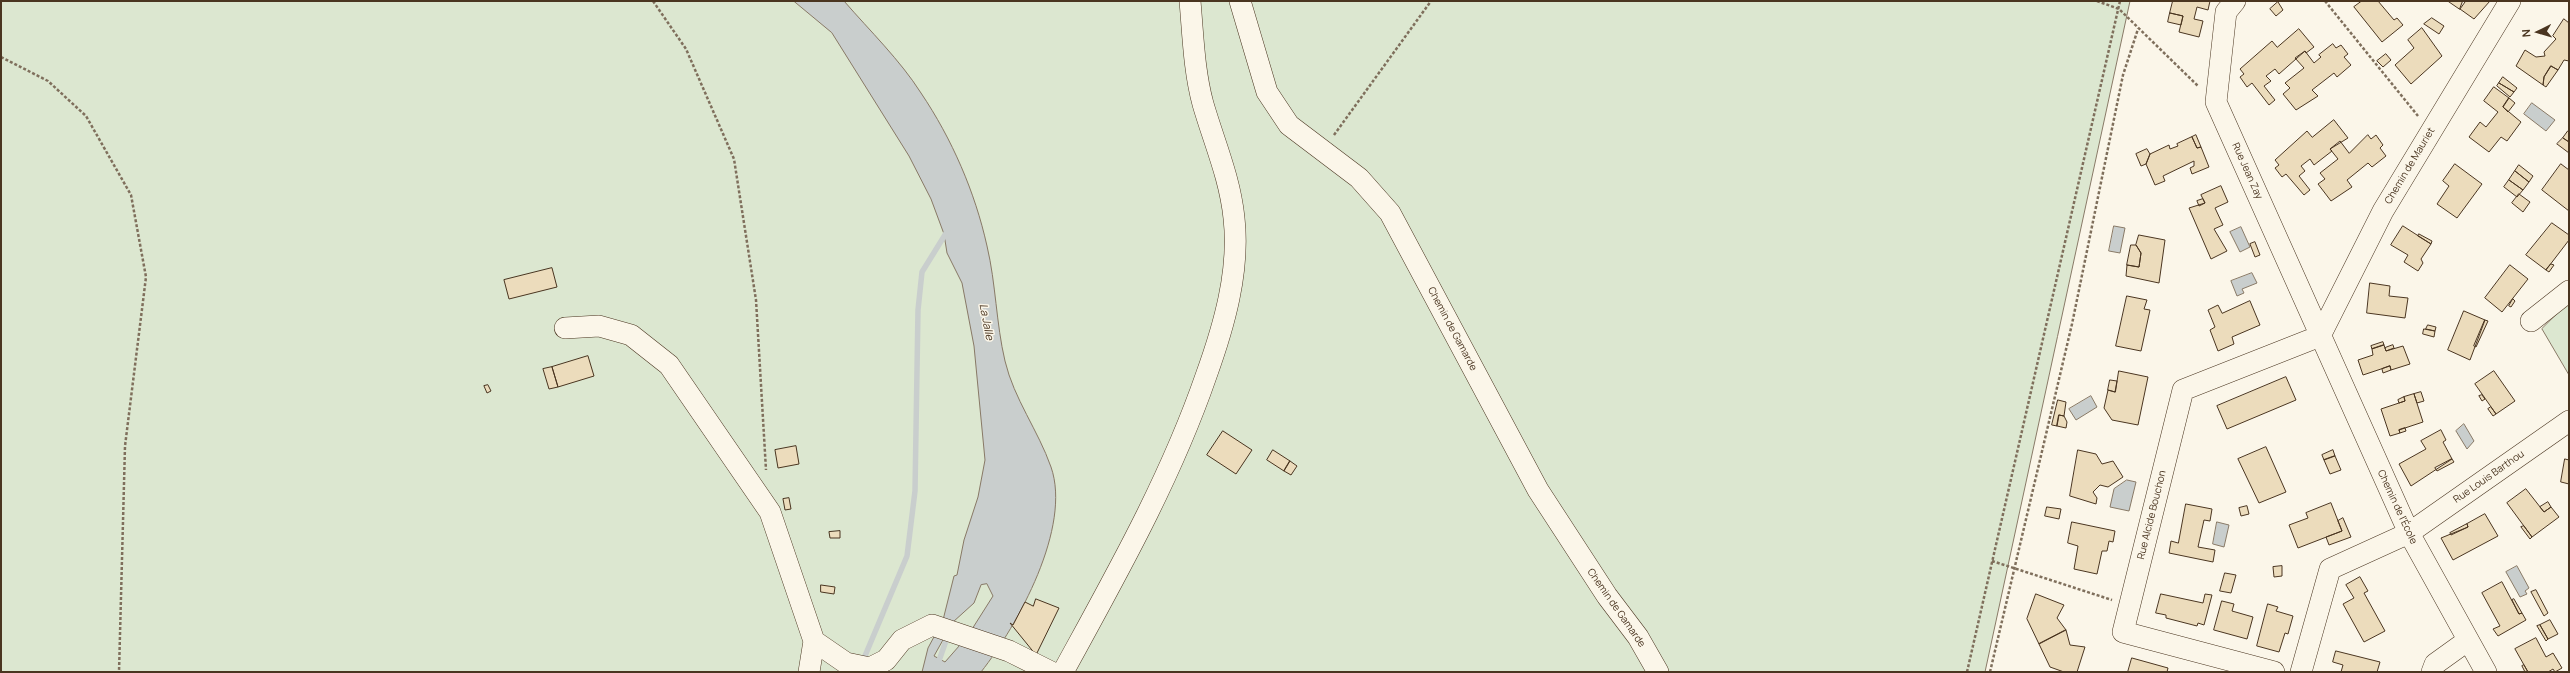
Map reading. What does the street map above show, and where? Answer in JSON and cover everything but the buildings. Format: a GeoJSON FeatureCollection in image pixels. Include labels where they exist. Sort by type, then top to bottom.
{"type":"FeatureCollection","features":[{"type":"Feature","properties":{"kind":"street"},"geometry":{"type":"LineString","coordinates":[[1063,672],[1148,517],[1192,419],[1222,331],[1235,261],[1234,218],[1227,180],[1203,103],[1190,1]]}},
{"type":"Feature","properties":{"kind":"street","name":"Chemin de Gamarde"},"geometry":{"type":"LineString","coordinates":[[1240,1],[1267,92],[1289,125],[1359,178],[1390,213],[1538,490],[1607,596],[1638,637],[1658,672]]}},
{"type":"Feature","properties":{"kind":"street"},"geometry":{"type":"LineString","coordinates":[[2216,102],[2226,12],[2235,1]]}},
{"type":"Feature","properties":{"kind":"street","name":"Chemin de Mauriet"},"geometry":{"type":"LineString","coordinates":[[2320,336],[2383,211],[2510,1]]}},
{"type":"Feature","properties":{"kind":"street","name":"Rue Jean Zay"},"geometry":{"type":"LineString","coordinates":[[2216,102],[2320,336]]}},
{"type":"Feature","properties":{"kind":"street"},"geometry":{"type":"LineString","coordinates":[[2532,321],[2569,291]]}},
{"type":"Feature","properties":{"kind":"street"},"geometry":{"type":"LineString","coordinates":[[565,328],[599,326],[631,335],[669,365],[770,512],[814,640],[809,672]]}},
{"type":"Feature","properties":{"kind":"street","name":"Chemin de l'École"},"geometry":{"type":"LineString","coordinates":[[2320,336],[2409,533],[2467,641],[2486,672]]}},
{"type":"Feature","properties":{"kind":"street","name":"Rue Alcide Bouchon"},"geometry":{"type":"LineString","coordinates":[[2274,672],[2123,632],[2183,390],[2320,336]]}},
{"type":"Feature","properties":{"kind":"street","name":"Rue Louis Barthou"},"geometry":{"type":"LineString","coordinates":[[2409,533],[2569,421]]}},
{"type":"Feature","properties":{"kind":"street"},"geometry":{"type":"LineString","coordinates":[[2301,672],[2330,569],[2409,533]]}},
{"type":"Feature","properties":{"kind":"street"},"geometry":{"type":"LineString","coordinates":[[814,640],[846,663],[870,668],[886,660],[902,640],[932,625],[1009,651],[1051,672]]}},
{"type":"Feature","properties":{"kind":"street"},"geometry":{"type":"LineString","coordinates":[[2432,672],[2435,664],[2467,641]]}},
{"type":"Feature","properties":{"kind":"path"},"geometry":{"type":"LineString","coordinates":[[653,1],[686,49],[734,159],[756,300],[767,476]]}},
{"type":"Feature","properties":{"kind":"path"},"geometry":{"type":"LineString","coordinates":[[1322,151],[1431,1]]}},
{"type":"Feature","properties":{"kind":"path"},"geometry":{"type":"LineString","coordinates":[[2097,1],[2118,9],[2216,102]]}},
{"type":"Feature","properties":{"kind":"path"},"geometry":{"type":"LineString","coordinates":[[1967,672],[2120,1]]}},
{"type":"Feature","properties":{"kind":"path"},"geometry":{"type":"LineString","coordinates":[[2325,1],[2430,132]]}},
{"type":"Feature","properties":{"kind":"path"},"geometry":{"type":"LineString","coordinates":[[1990,672],[2016,568],[2072,324],[2123,75],[2138,29]]}},
{"type":"Feature","properties":{"kind":"path"},"geometry":{"type":"LineString","coordinates":[[1,56],[48,81],[86,116],[132,195],[146,277],[125,446],[119,672]]}},
{"type":"Feature","properties":{"kind":"path"},"geometry":{"type":"LineString","coordinates":[[1992,561],[2129,606]]}},
{"type":"Feature","properties":{"kind":"green space"},"geometry":{"type":"Polygon","coordinates":[[[1,1],[2130,1],[1985,672],[1,672],[1,1]]]}},
{"type":"Feature","properties":{"kind":"green space"},"geometry":{"type":"Polygon","coordinates":[[[2569,302],[2569,375],[2542,329],[2569,302]]]}},
{"type":"Feature","properties":{"kind":"water"},"geometry":{"type":"Polygon","coordinates":[[[794,1],[844,1],[894,57],[913,81],[943,129],[961,166],[982,226],[990,260],[1002,347],[1009,375],[1020,401],[1046,453],[1051,467],[1056,491],[1054,518],[1048,546],[1038,574],[1025,602],[1010,629],[981,672],[922,672],[928,648],[943,620],[954,576],[957,575],[964,540],[978,497],[985,460],[974,346],[962,283],[947,253],[944,234],[931,199],[909,156],[832,33],[794,1]],[[987,584],[981,585],[974,603],[953,622],[934,656],[945,662],[967,637],[993,596],[987,584]]]}},
{"type":"Feature","properties":{"kind":"water"},"geometry":{"type":"Polygon","coordinates":[[[2532,103],[2555,120],[2546,131],[2524,114],[2532,103]]]}},
{"type":"Feature","properties":{"kind":"water"},"geometry":{"type":"Polygon","coordinates":[[[2114,226],[2125,228],[2120,253],[2109,251],[2114,226]]]}},
{"type":"Feature","properties":{"kind":"water"},"geometry":{"type":"Polygon","coordinates":[[[2241,227],[2250,247],[2240,252],[2230,232],[2241,227]]]}},
{"type":"Feature","properties":{"kind":"water"},"geometry":{"type":"Polygon","coordinates":[[[2252,273],[2257,283],[2242,289],[2244,293],[2237,296],[2231,281],[2252,273]]]}},
{"type":"Feature","properties":{"kind":"water"},"geometry":{"type":"Polygon","coordinates":[[[2091,396],[2097,407],[2076,420],[2069,409],[2091,396]]]}},
{"type":"Feature","properties":{"kind":"water"},"geometry":{"type":"Polygon","coordinates":[[[2464,424],[2474,441],[2467,449],[2456,431],[2464,424]]]}},
{"type":"Feature","properties":{"kind":"water"},"geometry":{"type":"Polygon","coordinates":[[[2127,480],[2136,482],[2129,511],[2110,507],[2114,489],[2127,480]]]}},
{"type":"Feature","properties":{"kind":"water"},"geometry":{"type":"Polygon","coordinates":[[[2217,522],[2229,525],[2224,547],[2213,544],[2217,522]]]}},
{"type":"Feature","properties":{"kind":"water"},"geometry":{"type":"Polygon","coordinates":[[[2517,566],[2529,588],[2525,591],[2527,594],[2520,597],[2506,572],[2517,566]]]}},
{"type":"Feature","properties":{"kind":"waterway"},"geometry":{"type":"LineString","coordinates":[[862,663],[907,556],[915,491],[918,310],[922,272],[948,230]]}},
{"type":"Feature","properties":{"kind":"waterway","name":"La Jalle"},"geometry":{"type":"LineString","coordinates":[[935,672],[948,635]]}}]}
